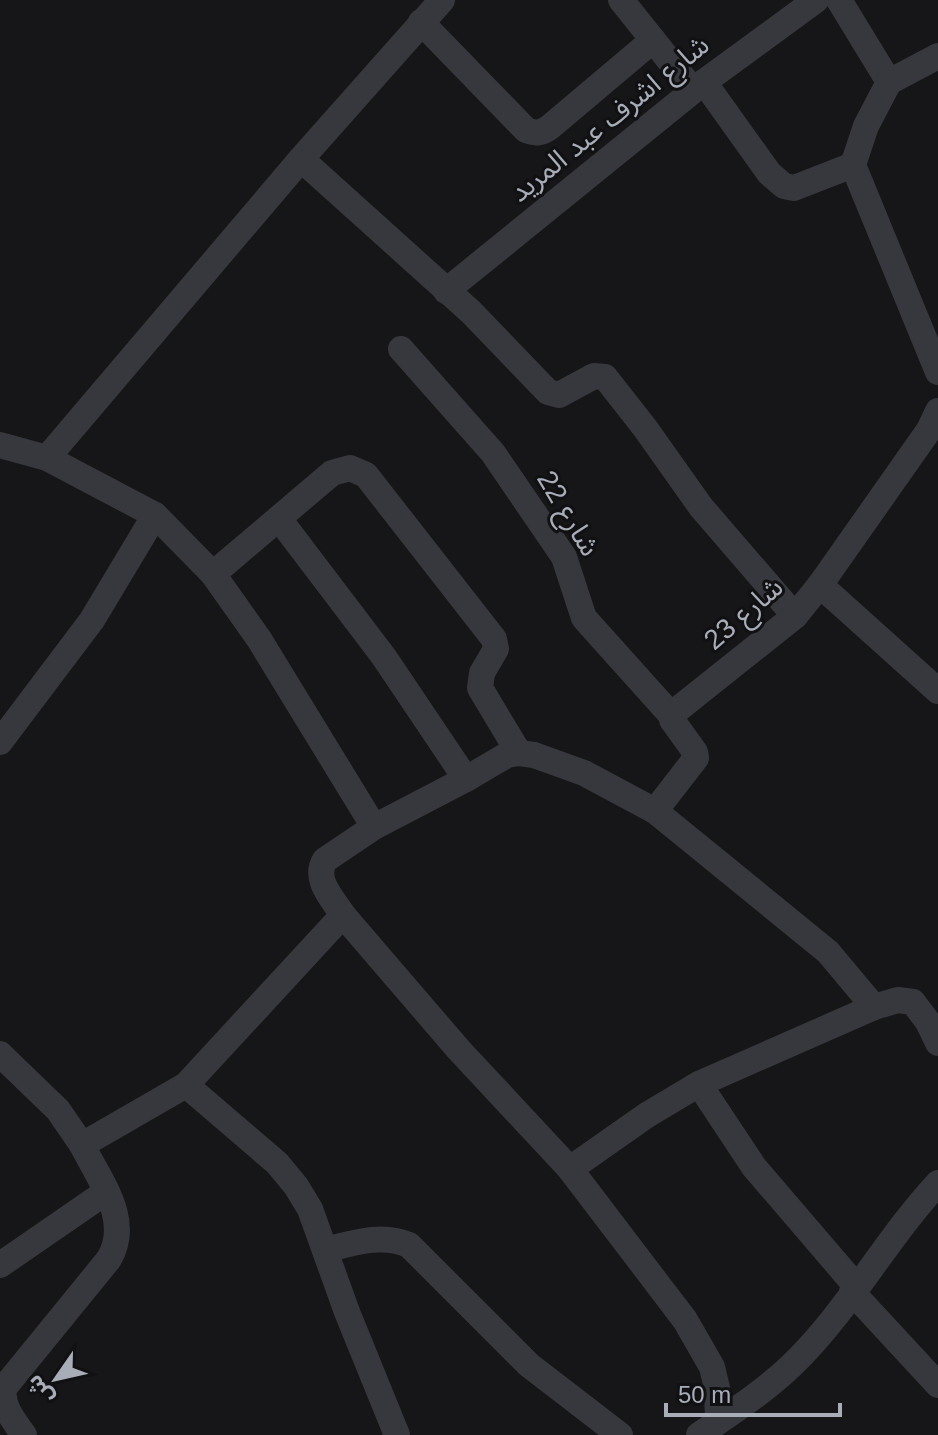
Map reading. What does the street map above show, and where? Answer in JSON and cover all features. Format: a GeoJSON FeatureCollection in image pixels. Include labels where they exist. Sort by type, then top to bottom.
{"type":"FeatureCollection","features":[{"type":"Feature","properties":{"kind":"street"},"geometry":{"type":"LineString","coordinates":[[47,458],[301,159],[442,0]]}},
{"type":"Feature","properties":{"kind":"street"},"geometry":{"type":"LineString","coordinates":[[621,0],[653,40],[699,86],[769,173],[784,186],[794,188],[853,165]]}},
{"type":"Feature","properties":{"kind":"street","name":"شارع اشرف عبد المريد"},"geometry":{"type":"LineString","coordinates":[[446,291],[699,86],[816,0]]}},
{"type":"Feature","properties":{"kind":"street"},"geometry":{"type":"LineString","coordinates":[[839,0],[889,82]]}},
{"type":"Feature","properties":{"kind":"street"},"geometry":{"type":"LineString","coordinates":[[421,22],[526,130],[533,133],[550,127],[653,40]]}},
{"type":"Feature","properties":{"kind":"street"},"geometry":{"type":"LineString","coordinates":[[938,56],[889,82],[866,126],[853,165],[938,372]]}},
{"type":"Feature","properties":{"kind":"street"},"geometry":{"type":"LineString","coordinates":[[301,159],[471,312],[554,395],[565,393],[594,376],[605,377],[701,507],[795,616]]}},
{"type":"Feature","properties":{"kind":"street","name":"شارع 22"},"geometry":{"type":"LineString","coordinates":[[401,349],[493,453],[564,557],[584,618],[672,716]]}},
{"type":"Feature","properties":{"kind":"street","name":"شارع 23"},"geometry":{"type":"LineString","coordinates":[[672,716],[795,616],[929,430],[938,411]]}},
{"type":"Feature","properties":{"kind":"street"},"geometry":{"type":"LineString","coordinates":[[0,445],[47,458],[155,515],[213,574],[242,612],[374,827]]}},
{"type":"Feature","properties":{"kind":"street"},"geometry":{"type":"LineString","coordinates":[[213,574],[332,473],[350,468],[366,475],[494,639],[496,649],[482,673],[480,688],[519,753]]}},
{"type":"Feature","properties":{"kind":"street"},"geometry":{"type":"LineString","coordinates":[[0,742],[92,620],[155,515]]}},
{"type":"Feature","properties":{"kind":"street"},"geometry":{"type":"LineString","coordinates":[[280,520],[384,657],[466,779]]}},
{"type":"Feature","properties":{"kind":"street"},"geometry":{"type":"LineString","coordinates":[[820,585],[938,691]]}},
{"type":"Feature","properties":{"kind":"street"},"geometry":{"type":"LineString","coordinates":[[655,811],[697,755],[672,716]]}},
{"type":"Feature","properties":{"kind":"street"},"geometry":{"type":"LineString","coordinates":[[708,1428],[717,1388],[712,1367],[685,1320],[570,1169],[459,1050],[343,915],[326,889],[320,868],[334,852],[374,827],[498,759],[519,753],[552,759],[655,811],[828,952],[874,1007]]}},
{"type":"Feature","properties":{"kind":"street"},"geometry":{"type":"LineString","coordinates":[[82,1145],[186,1085],[343,915]]}},
{"type":"Feature","properties":{"kind":"street"},"geometry":{"type":"LineString","coordinates":[[570,1169],[647,1115],[699,1084],[874,1007],[898,1000],[913,1002],[938,1043]]}},
{"type":"Feature","properties":{"kind":"street"},"geometry":{"type":"LineString","coordinates":[[0,1054],[58,1110],[82,1145],[115,1209],[119,1224],[115,1249],[4,1388],[5,1404],[24,1435]]}},
{"type":"Feature","properties":{"kind":"street"},"geometry":{"type":"LineString","coordinates":[[699,1084],[754,1167],[938,1385]]}},
{"type":"Feature","properties":{"kind":"street"},"geometry":{"type":"LineString","coordinates":[[186,1085],[277,1163],[310,1209],[347,1312],[397,1435]]}},
{"type":"Feature","properties":{"kind":"street"},"geometry":{"type":"LineString","coordinates":[[708,1428],[757,1395],[793,1365],[824,1330],[915,1208],[938,1183]]}},
{"type":"Feature","properties":{"kind":"street"},"geometry":{"type":"LineString","coordinates":[[0,1265],[106,1192]]}},
{"type":"Feature","properties":{"kind":"street"},"geometry":{"type":"LineString","coordinates":[[325,1250],[384,1238],[397,1239],[409,1245],[529,1365],[620,1435]]}}]}
